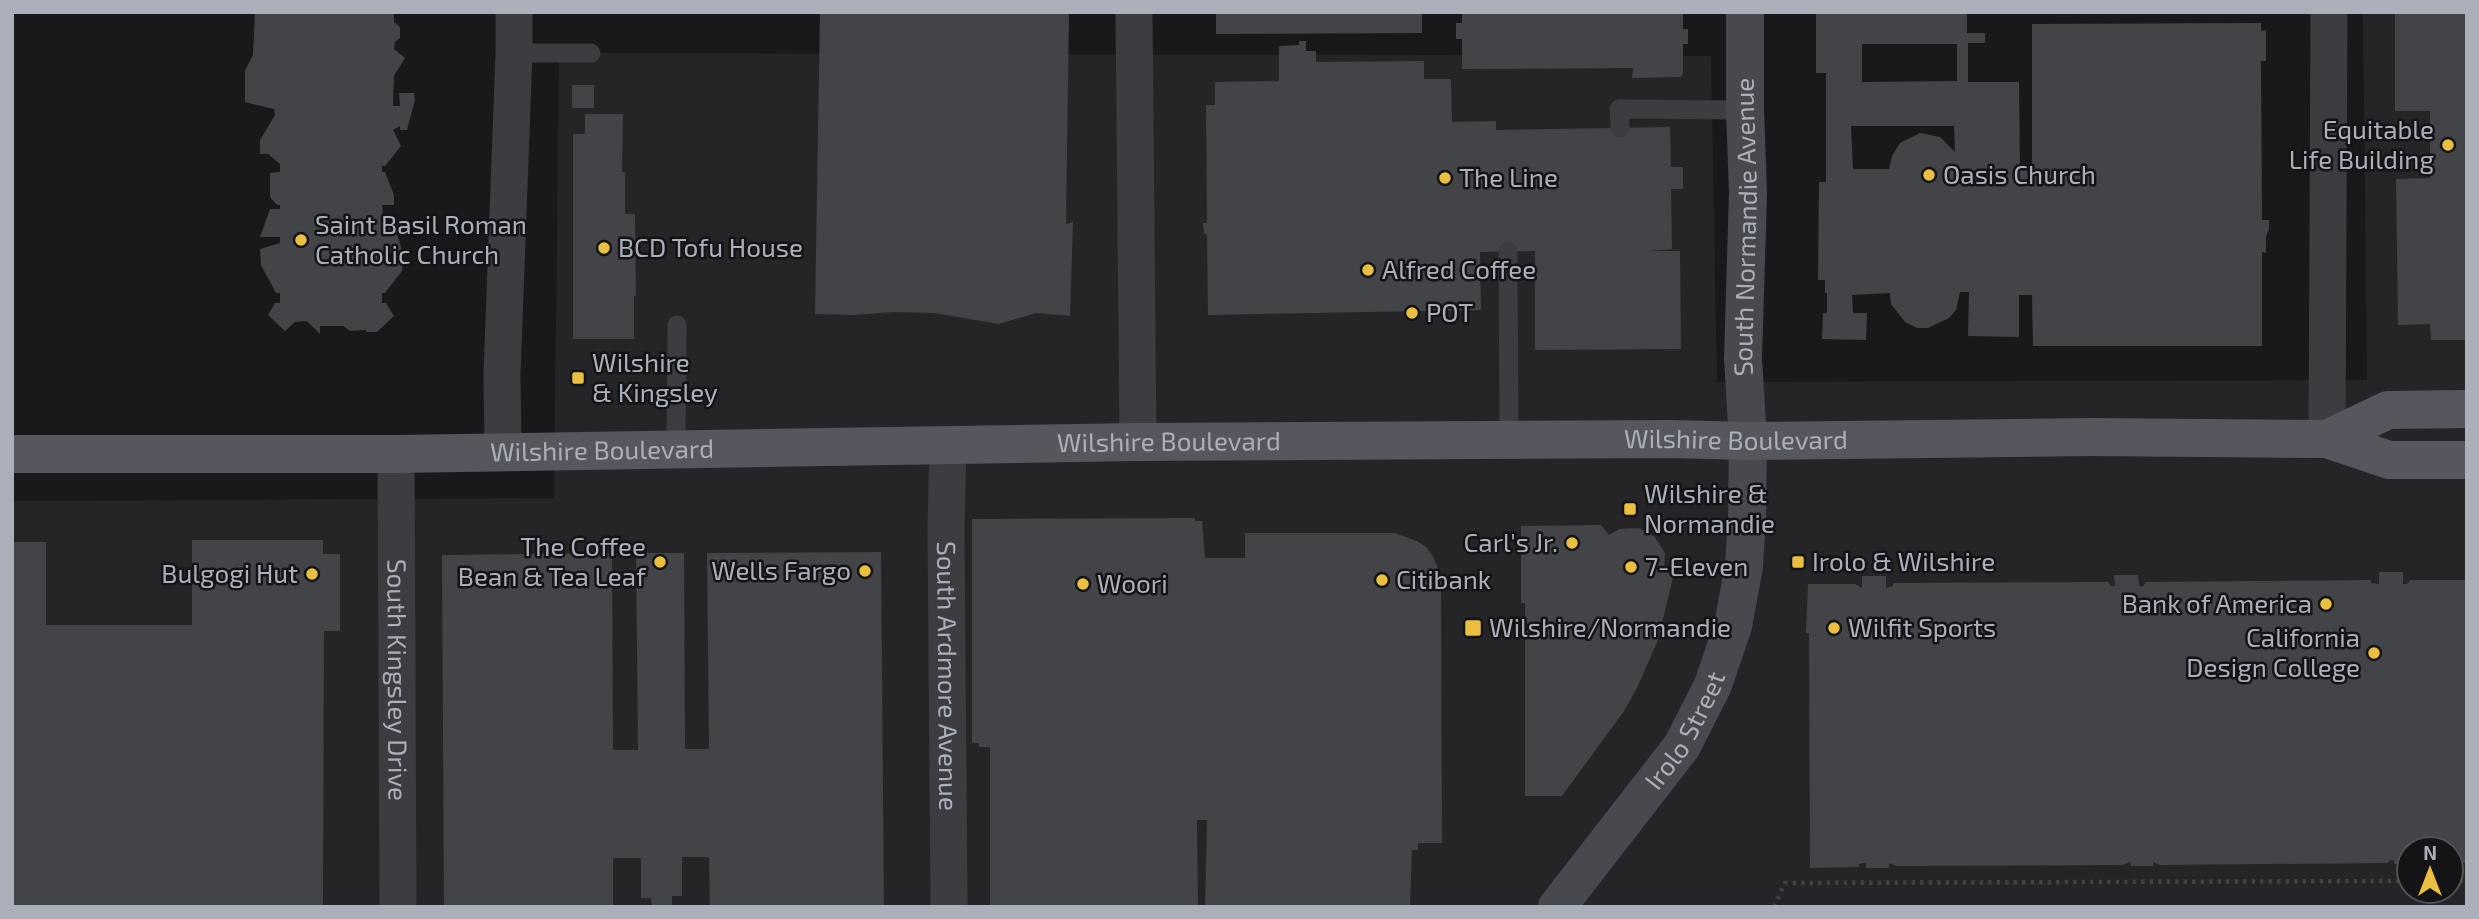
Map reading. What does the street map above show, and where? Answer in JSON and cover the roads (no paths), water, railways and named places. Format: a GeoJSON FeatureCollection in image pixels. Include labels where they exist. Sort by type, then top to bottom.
{"type":"FeatureCollection","features":[{"type":"Feature","properties":{"kind":"main road","name":"South Normandie Avenue"},"geometry":{"type":"LineString","coordinates":[[1745,12],[1748,193],[1743,359],[1748,441]]}},
{"type":"Feature","properties":{"kind":"main road","name":"Wilshire Boulevard"},"geometry":{"type":"LineString","coordinates":[[2327,439],[2388,410],[2467,409]]}},
{"type":"Feature","properties":{"kind":"main road","name":"Wilshire Boulevard"},"geometry":{"type":"LineString","coordinates":[[12,454],[396,454],[1138,442],[1748,441],[2077,437],[2327,439],[2389,460],[2467,460]]}},
{"type":"Feature","properties":{"kind":"main road","name":"Irolo Street"},"geometry":{"type":"LineString","coordinates":[[1558,907],[1682,746],[1713,685],[1733,626],[1744,566],[1748,441]]}},
{"type":"Feature","properties":{"kind":"street"},"geometry":{"type":"LineString","coordinates":[[503,452],[502,374],[514,12]]}},
{"type":"Feature","properties":{"kind":"street"},"geometry":{"type":"LineString","coordinates":[[1134,12],[1138,442]]}},
{"type":"Feature","properties":{"kind":"street"},"geometry":{"type":"LineString","coordinates":[[2327,439],[2329,12]]}},
{"type":"Feature","properties":{"kind":"street","name":"South Ardmore Avenue"},"geometry":{"type":"LineString","coordinates":[[948,444],[949,907]]}},
{"type":"Feature","properties":{"kind":"street","name":"South Kingsley Drive"},"geometry":{"type":"LineString","coordinates":[[396,454],[398,907]]}},
{"type":"Feature","properties":{"kind":"lane"},"geometry":{"type":"LineString","coordinates":[[514,53],[591,53]]}},
{"type":"Feature","properties":{"kind":"lane"},"geometry":{"type":"LineString","coordinates":[[1620,128],[1619,109],[1745,110]]}},
{"type":"Feature","properties":{"kind":"lane"},"geometry":{"type":"LineString","coordinates":[[1508,251],[1509,440]]}},
{"type":"Feature","properties":{"kind":"lane"},"geometry":{"type":"LineString","coordinates":[[676,449],[677,326]]}},
{"type":"Feature","properties":{"kind":"place","name":"Equitable Life Building"},"geometry":{"type":"Point","coordinates":[2448,145]}},
{"type":"Feature","properties":{"kind":"place","name":"Oasis Church"},"geometry":{"type":"Point","coordinates":[1929,175]}},
{"type":"Feature","properties":{"kind":"place","name":"The Line"},"geometry":{"type":"Point","coordinates":[1445,178]}},
{"type":"Feature","properties":{"kind":"place","name":"Saint Basil Roman Catholic Church"},"geometry":{"type":"Point","coordinates":[301,240]}},
{"type":"Feature","properties":{"kind":"place","name":"BCD Tofu House"},"geometry":{"type":"Point","coordinates":[604,248]}},
{"type":"Feature","properties":{"kind":"place","name":"Alfred Coffee"},"geometry":{"type":"Point","coordinates":[1368,270]}},
{"type":"Feature","properties":{"kind":"place","name":"POT"},"geometry":{"type":"Point","coordinates":[1412,313]}},
{"type":"Feature","properties":{"kind":"place","name":"Wilshire & Kingsley"},"geometry":{"type":"Point","coordinates":[578,378]}},
{"type":"Feature","properties":{"kind":"place","name":"Wilshire & Normandie"},"geometry":{"type":"Point","coordinates":[1630,509]}},
{"type":"Feature","properties":{"kind":"place","name":"Carl's Jr."},"geometry":{"type":"Point","coordinates":[1572,543]}},
{"type":"Feature","properties":{"kind":"place","name":"The Coffee Bean & Tea Leaf"},"geometry":{"type":"Point","coordinates":[660,562]}},
{"type":"Feature","properties":{"kind":"place","name":"Irolo & Wilshire"},"geometry":{"type":"Point","coordinates":[1798,562]}},
{"type":"Feature","properties":{"kind":"place","name":"7-Eleven"},"geometry":{"type":"Point","coordinates":[1631,567]}},
{"type":"Feature","properties":{"kind":"place","name":"Wells Fargo"},"geometry":{"type":"Point","coordinates":[865,571]}},
{"type":"Feature","properties":{"kind":"place","name":"Bulgogi Hut"},"geometry":{"type":"Point","coordinates":[312,574]}},
{"type":"Feature","properties":{"kind":"place","name":"Citibank"},"geometry":{"type":"Point","coordinates":[1382,580]}},
{"type":"Feature","properties":{"kind":"place","name":"Woori"},"geometry":{"type":"Point","coordinates":[1083,584]}},
{"type":"Feature","properties":{"kind":"place","name":"Bank of America"},"geometry":{"type":"Point","coordinates":[2326,604]}},
{"type":"Feature","properties":{"kind":"place","name":"Wilshire/Normandie"},"geometry":{"type":"Point","coordinates":[1473,628]}},
{"type":"Feature","properties":{"kind":"place","name":"Wilfit Sports"},"geometry":{"type":"Point","coordinates":[1834,628]}},
{"type":"Feature","properties":{"kind":"place","name":"California Design College"},"geometry":{"type":"Point","coordinates":[2374,653]}}]}
